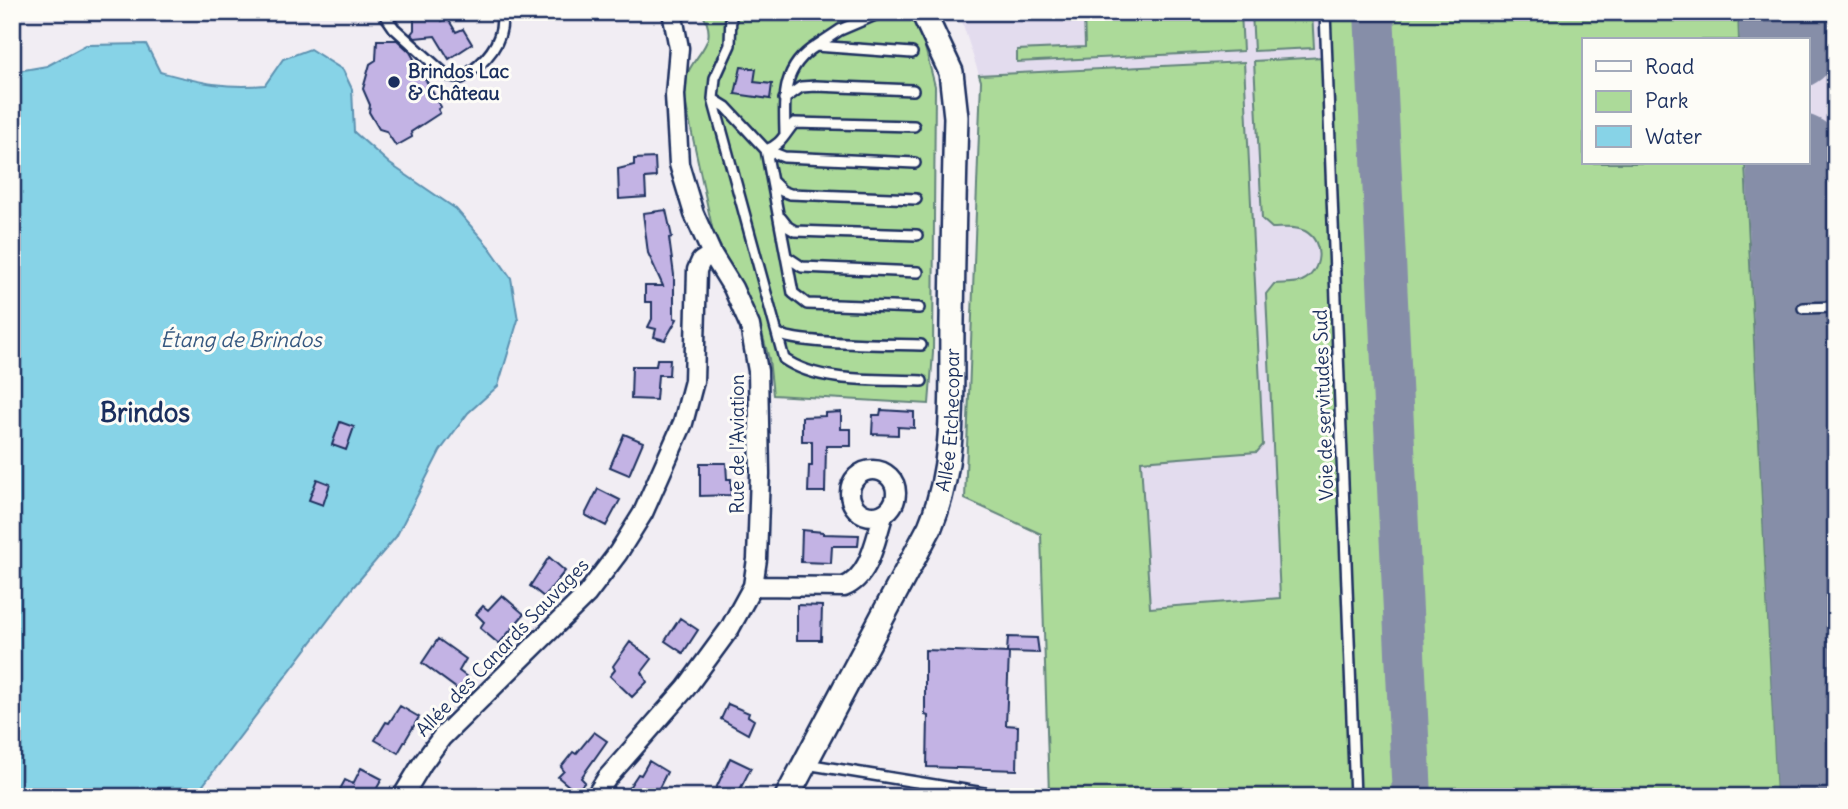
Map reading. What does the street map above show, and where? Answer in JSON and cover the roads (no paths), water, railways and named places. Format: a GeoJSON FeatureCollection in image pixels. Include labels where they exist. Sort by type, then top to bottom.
{"type":"FeatureCollection","features":[{"type":"Feature","properties":{"kind":"street","name":"Rue de l'Aviation"},"geometry":{"type":"LineString","coordinates":[[595,797],[607,778],[686,688],[730,628],[753,586],[757,559],[760,474],[758,371],[750,326],[694,214],[679,164],[675,95],[679,48],[672,12]]}},
{"type":"Feature","properties":{"kind":"street","name":"Allée Etchecopar"},"geometry":{"type":"LineString","coordinates":[[786,797],[930,527],[946,480],[951,421],[956,117],[951,72],[923,12]]}},
{"type":"Feature","properties":{"kind":"street","name":"Allée des Canards Sauvages"},"geometry":{"type":"LineString","coordinates":[[402,797],[442,737],[587,594],[618,553],[643,513],[683,423],[694,382],[697,270],[701,261],[712,254]]}},
{"type":"Feature","properties":{"kind":"street"},"geometry":{"type":"LineString","coordinates":[[753,586],[844,587],[854,583],[864,573],[884,513]]}},
{"type":"Feature","properties":{"kind":"lane"},"geometry":{"type":"LineString","coordinates":[[383,12],[394,28],[446,75],[462,78],[481,65],[497,42],[503,24],[500,12]]}},
{"type":"Feature","properties":{"kind":"lane"},"geometry":{"type":"LineString","coordinates":[[731,12],[730,45],[715,78],[713,99],[783,359],[797,368],[825,376],[922,381]]}},
{"type":"Feature","properties":{"kind":"lane"},"geometry":{"type":"LineString","coordinates":[[766,150],[782,142],[785,133],[784,99],[797,61],[803,54],[840,30],[882,12]]}},
{"type":"Feature","properties":{"kind":"lane","name":"Voie de servitudes Sud"},"geometry":{"type":"LineString","coordinates":[[1325,12],[1355,797]]}},
{"type":"Feature","properties":{"kind":"lane"},"geometry":{"type":"LineString","coordinates":[[816,46],[912,53]]}},
{"type":"Feature","properties":{"kind":"lane"},"geometry":{"type":"LineString","coordinates":[[784,99],[801,88],[816,86],[913,90]]}},
{"type":"Feature","properties":{"kind":"lane"},"geometry":{"type":"LineString","coordinates":[[713,99],[726,107],[766,150],[784,157],[915,163]]}},
{"type":"Feature","properties":{"kind":"lane"},"geometry":{"type":"LineString","coordinates":[[785,133],[794,123],[914,126]]}},
{"type":"Feature","properties":{"kind":"lane"},"geometry":{"type":"LineString","coordinates":[[766,150],[793,293],[807,304],[919,308]]}},
{"type":"Feature","properties":{"kind":"lane"},"geometry":{"type":"LineString","coordinates":[[771,181],[790,194],[916,199]]}},
{"type":"Feature","properties":{"kind":"lane"},"geometry":{"type":"LineString","coordinates":[[778,215],[795,231],[917,235]]}},
{"type":"Feature","properties":{"kind":"lane"},"geometry":{"type":"LineString","coordinates":[[786,256],[802,268],[918,272]]}},
{"type":"Feature","properties":{"kind":"lane"},"geometry":{"type":"LineString","coordinates":[[1803,308],[1836,307]]}},
{"type":"Feature","properties":{"kind":"lane"},"geometry":{"type":"LineString","coordinates":[[777,333],[783,338],[920,345]]}},
{"type":"Feature","properties":{"kind":"lane"},"geometry":{"type":"LineString","coordinates":[[804,764],[1008,797]]}},
{"type":"Feature","properties":{"kind":"water","name":"Étang de Brindos"},"geometry":{"type":"Polygon","coordinates":[[[146,44],[160,72],[212,84],[265,85],[283,59],[310,49],[343,70],[352,89],[354,132],[390,164],[456,209],[490,248],[511,278],[518,320],[498,386],[468,413],[440,451],[396,537],[354,586],[194,797],[12,797],[12,72],[47,66],[86,45],[146,44]]]}},
{"type":"Feature","properties":{"kind":"place","name":"Brindos Lac & Château"},"geometry":{"type":"Point","coordinates":[394,82]}},
{"type":"Feature","properties":{"kind":"district","name":"Brindos"},"geometry":{"type":"Point","coordinates":[145,412]}}]}
